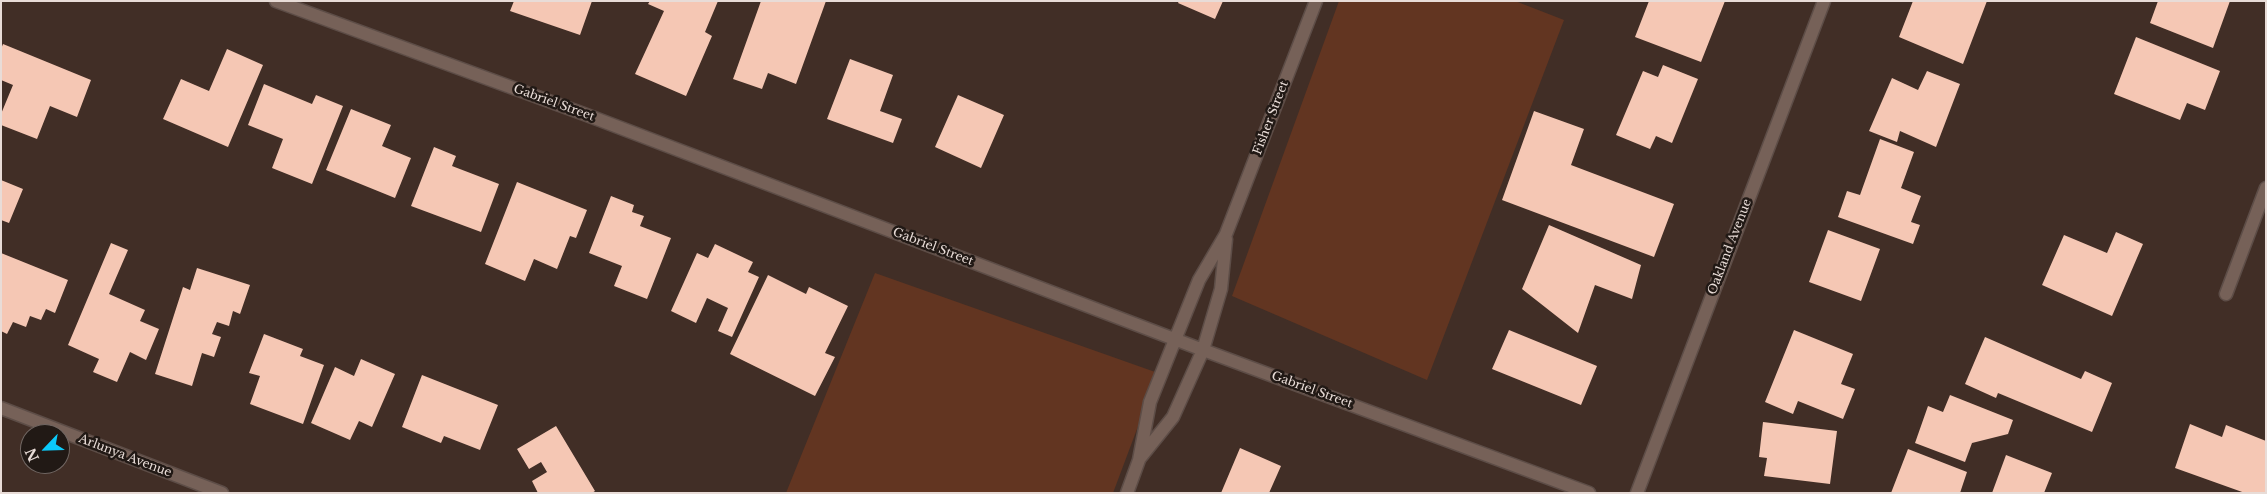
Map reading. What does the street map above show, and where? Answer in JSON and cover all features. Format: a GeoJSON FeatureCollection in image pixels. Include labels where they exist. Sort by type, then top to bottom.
{"type":"FeatureCollection","features":[{"type":"Feature","properties":{"kind":"street","name":"Gabriel Street"},"geometry":{"type":"LineString","coordinates":[[276,1],[594,118],[1175,340],[1589,493]]}},
{"type":"Feature","properties":{"kind":"street","name":"Fisher Street"},"geometry":{"type":"LineString","coordinates":[[1127,493],[1139,460],[1150,402],[1199,280],[1226,234],[1316,1]]}},
{"type":"Feature","properties":{"kind":"street","name":"Oakland Avenue"},"geometry":{"type":"LineString","coordinates":[[1637,493],[1824,1]]}},
{"type":"Feature","properties":{"kind":"street"},"geometry":{"type":"LineString","coordinates":[[2226,294],[2266,188]]}},
{"type":"Feature","properties":{"kind":"street","name":"Fisher Street"},"geometry":{"type":"LineString","coordinates":[[1139,460],[1173,416],[1203,350],[1221,289],[1226,234]]}},
{"type":"Feature","properties":{"kind":"street","name":"Arlunya Avenue"},"geometry":{"type":"LineString","coordinates":[[1,408],[222,493]]}},
{"type":"Feature","properties":{"kind":"shaded area"},"geometry":{"type":"Polygon","coordinates":[[[1339,1],[1515,1],[1564,20],[1427,380],[1232,296],[1339,1]]]}},
{"type":"Feature","properties":{"kind":"shaded area"},"geometry":{"type":"Polygon","coordinates":[[[875,273],[1158,373],[1113,493],[786,493],[875,273]]]}},
{"type":"Feature","properties":{"kind":"building"},"geometry":{"type":"Polygon","coordinates":[[[514,1],[592,1],[580,35],[510,11],[514,1]]]}},
{"type":"Feature","properties":{"kind":"building"},"geometry":{"type":"Polygon","coordinates":[[[650,1],[718,1],[705,32],[712,36],[686,96],[635,74],[664,11],[648,4],[650,1]]]}},
{"type":"Feature","properties":{"kind":"building"},"geometry":{"type":"Polygon","coordinates":[[[761,1],[826,1],[796,84],[768,73],[762,89],[733,79],[761,1]]]}},
{"type":"Feature","properties":{"kind":"building"},"geometry":{"type":"Polygon","coordinates":[[[1179,1],[1223,1],[1215,19],[1178,3],[1179,1]]]}},
{"type":"Feature","properties":{"kind":"building"},"geometry":{"type":"Polygon","coordinates":[[[1649,1],[1725,1],[1701,62],[1635,37],[1649,1]]]}},
{"type":"Feature","properties":{"kind":"building"},"geometry":{"type":"Polygon","coordinates":[[[1913,1],[1987,1],[1963,64],[1899,37],[1913,1]]]}},
{"type":"Feature","properties":{"kind":"building"},"geometry":{"type":"Polygon","coordinates":[[[2158,1],[2230,1],[2213,48],[2150,23],[2158,1]]]}},
{"type":"Feature","properties":{"kind":"building"},"geometry":{"type":"Polygon","coordinates":[[[2136,37],[2220,71],[2205,110],[2187,103],[2180,120],[2114,94],[2136,37]]]}},
{"type":"Feature","properties":{"kind":"building"},"geometry":{"type":"Polygon","coordinates":[[[3,44],[91,80],[77,117],[50,106],[37,139],[1,125],[1,114],[13,85],[1,80],[1,49],[3,44]]]}},
{"type":"Feature","properties":{"kind":"building"},"geometry":{"type":"Polygon","coordinates":[[[227,49],[263,65],[228,147],[163,119],[181,79],[209,91],[227,49]]]}},
{"type":"Feature","properties":{"kind":"building"},"geometry":{"type":"Polygon","coordinates":[[[850,59],[893,75],[880,111],[902,119],[893,143],[827,119],[850,59]]]}},
{"type":"Feature","properties":{"kind":"building"},"geometry":{"type":"Polygon","coordinates":[[[1663,65],[1698,79],[1672,143],[1656,136],[1650,149],[1616,135],[1643,71],[1658,77],[1663,65]]]}},
{"type":"Feature","properties":{"kind":"building"},"geometry":{"type":"Polygon","coordinates":[[[1927,71],[1960,84],[1936,147],[1900,131],[1897,142],[1869,131],[1892,78],[1918,90],[1927,71]]]}},
{"type":"Feature","properties":{"kind":"building"},"geometry":{"type":"Polygon","coordinates":[[[264,84],[312,104],[316,95],[343,106],[312,184],[272,168],[283,139],[248,125],[264,84]]]}},
{"type":"Feature","properties":{"kind":"building"},"geometry":{"type":"Polygon","coordinates":[[[958,95],[1004,115],[981,168],[935,147],[958,95]]]}},
{"type":"Feature","properties":{"kind":"building"},"geometry":{"type":"Polygon","coordinates":[[[351,109],[391,125],[382,146],[411,158],[395,198],[326,170],[351,109]]]}},
{"type":"Feature","properties":{"kind":"building"},"geometry":{"type":"Polygon","coordinates":[[[1534,111],[1584,129],[1571,165],[1674,204],[1654,257],[1502,200],[1534,111]]]}},
{"type":"Feature","properties":{"kind":"building"},"geometry":{"type":"Polygon","coordinates":[[[1880,139],[1914,152],[1901,188],[1921,196],[1911,222],[1920,225],[1913,244],[1838,217],[1847,191],[1860,195],[1880,139]]]}},
{"type":"Feature","properties":{"kind":"building"},"geometry":{"type":"Polygon","coordinates":[[[434,147],[456,156],[452,166],[499,184],[481,232],[411,206],[434,147]]]}},
{"type":"Feature","properties":{"kind":"building"},"geometry":{"type":"Polygon","coordinates":[[[1,180],[23,189],[9,223],[1,220],[1,180]]]}},
{"type":"Feature","properties":{"kind":"building"},"geometry":{"type":"Polygon","coordinates":[[[517,182],[587,210],[576,238],[570,236],[557,269],[534,259],[525,281],[485,264],[517,182]]]}},
{"type":"Feature","properties":{"kind":"building"},"geometry":{"type":"Polygon","coordinates":[[[611,196],[634,205],[632,212],[644,216],[640,226],[671,238],[647,299],[614,286],[622,266],[589,253],[611,196]]]}},
{"type":"Feature","properties":{"kind":"building"},"geometry":{"type":"Polygon","coordinates":[[[1549,225],[1641,265],[1632,299],[1595,285],[1578,333],[1522,289],[1549,225]]]}},
{"type":"Feature","properties":{"kind":"building"},"geometry":{"type":"Polygon","coordinates":[[[1828,230],[1880,249],[1861,301],[1809,282],[1828,230]]]}},
{"type":"Feature","properties":{"kind":"building"},"geometry":{"type":"Polygon","coordinates":[[[2116,232],[2143,244],[2112,316],[2042,285],[2064,235],[2107,253],[2116,232]]]}},
{"type":"Feature","properties":{"kind":"building"},"geometry":{"type":"Polygon","coordinates":[[[111,243],[128,250],[109,294],[145,310],[140,321],[159,329],[146,360],[130,352],[117,382],[93,372],[99,359],[68,345],[111,243]]]}},
{"type":"Feature","properties":{"kind":"building"},"geometry":{"type":"Polygon","coordinates":[[[715,244],[753,262],[748,272],[759,277],[732,337],[718,331],[728,308],[707,298],[696,323],[671,311],[697,253],[708,258],[715,244]]]}},
{"type":"Feature","properties":{"kind":"building"},"geometry":{"type":"Polygon","coordinates":[[[1,253],[68,280],[55,313],[46,309],[41,320],[30,316],[26,327],[13,322],[7,334],[1,331],[1,253]]]}},
{"type":"Feature","properties":{"kind":"building"},"geometry":{"type":"Polygon","coordinates":[[[197,268],[250,285],[240,314],[233,311],[229,326],[217,322],[212,334],[221,337],[214,357],[202,353],[192,386],[155,374],[183,287],[190,290],[197,268]]]}},
{"type":"Feature","properties":{"kind":"building"},"geometry":{"type":"Polygon","coordinates":[[[768,275],[806,294],[809,287],[848,306],[825,353],[835,357],[815,396],[730,354],[768,275]]]}},
{"type":"Feature","properties":{"kind":"building"},"geometry":{"type":"Polygon","coordinates":[[[1509,330],[1597,366],[1581,405],[1492,369],[1509,330]]]}},
{"type":"Feature","properties":{"kind":"building"},"geometry":{"type":"Polygon","coordinates":[[[1794,330],[1853,354],[1841,384],[1855,389],[1843,419],[1798,401],[1793,414],[1765,402],[1794,330]]]}},
{"type":"Feature","properties":{"kind":"building"},"geometry":{"type":"Polygon","coordinates":[[[264,334],[303,349],[300,356],[324,365],[303,424],[250,404],[260,376],[249,373],[264,334]]]}},
{"type":"Feature","properties":{"kind":"building"},"geometry":{"type":"Polygon","coordinates":[[[1985,337],[2081,379],[2085,371],[2112,383],[2092,432],[1998,393],[1996,398],[1965,384],[1985,337]]]}},
{"type":"Feature","properties":{"kind":"building"},"geometry":{"type":"Polygon","coordinates":[[[361,359],[395,374],[372,427],[359,421],[350,440],[311,423],[335,367],[354,376],[361,359]]]}},
{"type":"Feature","properties":{"kind":"building"},"geometry":{"type":"Polygon","coordinates":[[[422,375],[498,405],[480,450],[444,436],[441,443],[402,427],[422,375]]]}},
{"type":"Feature","properties":{"kind":"building"},"geometry":{"type":"Polygon","coordinates":[[[1950,395],[2013,420],[2008,434],[1972,443],[1965,462],[1915,443],[1928,406],[1943,412],[1950,395]]]}},
{"type":"Feature","properties":{"kind":"building"},"geometry":{"type":"Polygon","coordinates":[[[1763,422],[1837,431],[1830,484],[1764,476],[1767,458],[1759,457],[1763,422]]]}},
{"type":"Feature","properties":{"kind":"building"},"geometry":{"type":"Polygon","coordinates":[[[2190,424],[2222,437],[2226,425],[2266,441],[2266,493],[2245,493],[2175,468],[2190,424]]]}},
{"type":"Feature","properties":{"kind":"building"},"geometry":{"type":"Polygon","coordinates":[[[556,426],[595,491],[592,493],[538,493],[532,481],[547,472],[541,462],[529,469],[517,449],[556,426]]]}},
{"type":"Feature","properties":{"kind":"building"},"geometry":{"type":"Polygon","coordinates":[[[1240,448],[1281,466],[1269,493],[1221,493],[1240,448]]]}},
{"type":"Feature","properties":{"kind":"building"},"geometry":{"type":"Polygon","coordinates":[[[1908,449],[1967,472],[1960,493],[1891,493],[1908,449]]]}},
{"type":"Feature","properties":{"kind":"building"},"geometry":{"type":"Polygon","coordinates":[[[2006,455],[2052,473],[2044,493],[1992,493],[2006,455]]]}}]}
